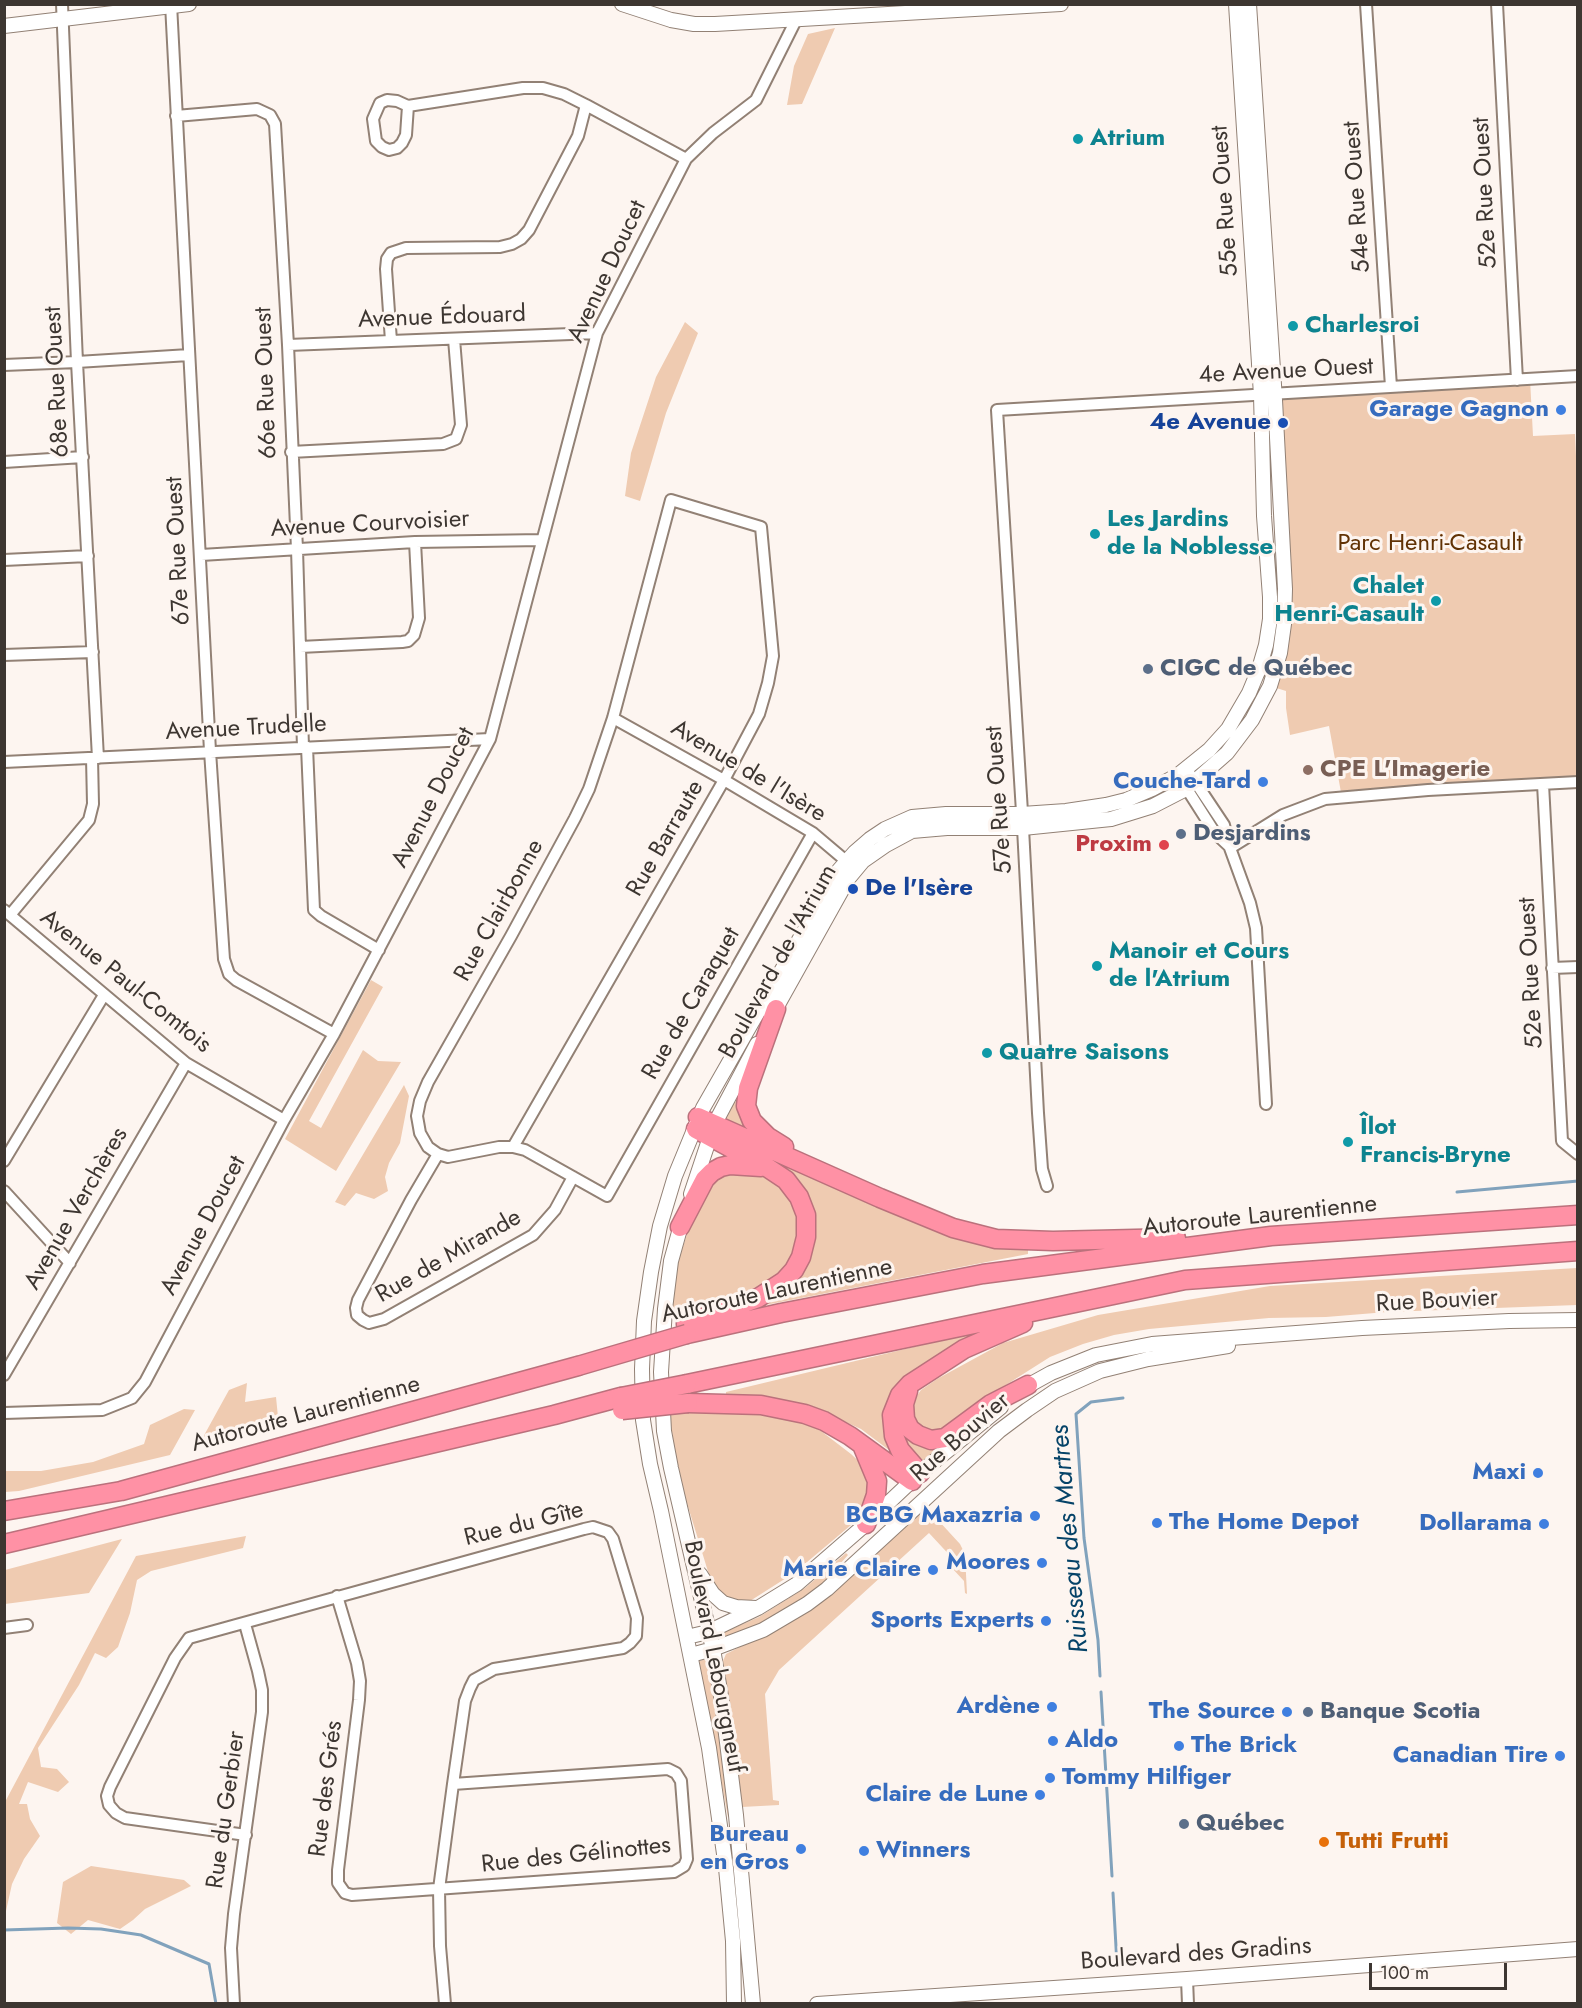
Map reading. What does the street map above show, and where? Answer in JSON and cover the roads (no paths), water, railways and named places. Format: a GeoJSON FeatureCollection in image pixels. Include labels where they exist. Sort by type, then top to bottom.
{"type":"FeatureCollection","features":[{"type":"Feature","properties":{"kind":"highway"},"geometry":{"type":"LineString","coordinates":[[776,1009],[748,1088],[746,1106],[752,1121],[768,1137],[824,1172]]}},
{"type":"Feature","properties":{"kind":"highway"},"geometry":{"type":"LineString","coordinates":[[686,1329],[758,1298],[784,1281],[794,1270],[801,1257],[806,1237],[806,1215],[799,1197],[786,1180],[704,1126]]}},
{"type":"Feature","properties":{"kind":"highway"},"geometry":{"type":"LineString","coordinates":[[704,1126],[824,1172],[953,1228],[996,1239],[1053,1241],[1271,1236]]}},
{"type":"Feature","properties":{"kind":"highway"},"geometry":{"type":"LineString","coordinates":[[680,1227],[705,1179],[712,1172],[721,1167],[737,1165],[768,1167]]}},
{"type":"Feature","properties":{"kind":"highway","name":"Autoroute Laurentienne"},"geometry":{"type":"LineString","coordinates":[[7,1510],[121,1491],[582,1364],[686,1329],[983,1274],[1271,1236],[1578,1215]]}},
{"type":"Feature","properties":{"kind":"highway"},"geometry":{"type":"LineString","coordinates":[[4,1544],[554,1415],[622,1404],[687,1384],[1185,1280],[1578,1251]]}},
{"type":"Feature","properties":{"kind":"highway"},"geometry":{"type":"LineString","coordinates":[[916,1477],[894,1436],[892,1416],[900,1395],[910,1384],[964,1349],[1057,1308]]}},
{"type":"Feature","properties":{"kind":"highway"},"geometry":{"type":"LineString","coordinates":[[910,1384],[904,1404],[905,1419],[910,1429],[930,1440],[945,1438],[991,1404],[1028,1385]]}},
{"type":"Feature","properties":{"kind":"highway"},"geometry":{"type":"LineString","coordinates":[[622,1404],[761,1405],[805,1414],[824,1421],[916,1477]]}},
{"type":"Feature","properties":{"kind":"highway"},"geometry":{"type":"LineString","coordinates":[[861,1444],[877,1481],[876,1495],[866,1524]]}},
{"type":"Feature","properties":{"kind":"street","name":"68e Rue Ouest"},"geometry":{"type":"LineString","coordinates":[[7,913],[89,820],[93,804],[95,758],[93,651],[77,362],[62,4]]}},
{"type":"Feature","properties":{"kind":"street"},"geometry":{"type":"LineString","coordinates":[[4,26],[189,4]]}},
{"type":"Feature","properties":{"kind":"street"},"geometry":{"type":"LineString","coordinates":[[622,4],[663,18],[694,24],[1061,4]]}},
{"type":"Feature","properties":{"kind":"street","name":"55e Rue Ouest"},"geometry":{"type":"LineString","coordinates":[[1236,4],[1268,395]]}},
{"type":"Feature","properties":{"kind":"street","name":"55e Rue Ouest"},"geometry":{"type":"LineString","coordinates":[[1249,4],[1268,395]]}},
{"type":"Feature","properties":{"kind":"street","name":"54e Rue Ouest"},"geometry":{"type":"LineString","coordinates":[[1366,4],[1391,387]]}},
{"type":"Feature","properties":{"kind":"street","name":"52e Rue Ouest"},"geometry":{"type":"LineString","coordinates":[[1497,4],[1517,380]]}},
{"type":"Feature","properties":{"kind":"street","name":"67e Rue Ouest"},"geometry":{"type":"LineString","coordinates":[[171,6],[210,752],[225,967],[236,980],[334,1034]]}},
{"type":"Feature","properties":{"kind":"street","name":"Avenue Doucet"},"geometry":{"type":"LineString","coordinates":[[4,1413],[102,1410],[132,1398],[145,1382],[284,1120],[334,1034],[490,739],[597,333],[687,159],[713,133],[756,100],[796,20]]}},
{"type":"Feature","properties":{"kind":"street"},"geometry":{"type":"LineString","coordinates":[[408,106],[406,135],[402,143],[389,150],[382,147],[376,141],[373,119],[375,110],[387,99],[408,106],[523,88],[543,88],[564,94],[687,159]]}},
{"type":"Feature","properties":{"kind":"street"},"geometry":{"type":"LineString","coordinates":[[391,340],[386,269],[387,259],[391,252],[406,248],[500,247],[521,239],[529,230],[578,136],[586,105]]}},
{"type":"Feature","properties":{"kind":"street","name":"66e Rue Ouest"},"geometry":{"type":"LineString","coordinates":[[176,116],[256,109],[270,116],[275,124],[288,345],[291,452],[314,910],[379,950]]}},
{"type":"Feature","properties":{"kind":"street","name":"Avenue Édouard"},"geometry":{"type":"LineString","coordinates":[[288,345],[597,333]]}},
{"type":"Feature","properties":{"kind":"street"},"geometry":{"type":"LineString","coordinates":[[291,452],[443,444],[456,439],[462,425],[454,339]]}},
{"type":"Feature","properties":{"kind":"street"},"geometry":{"type":"LineString","coordinates":[[4,364],[189,355]]}},
{"type":"Feature","properties":{"kind":"street","name":"4e Avenue Ouest"},"geometry":{"type":"LineString","coordinates":[[997,410],[1578,376]]}},
{"type":"Feature","properties":{"kind":"street","name":"Boulevard de l'Atrium"},"geometry":{"type":"LineString","coordinates":[[644,1321],[660,1226],[675,1176],[776,1009],[848,879],[852,865],[870,839],[885,829],[912,818],[946,814],[1022,814],[1066,811],[1126,800],[1152,789],[1182,771],[1209,750],[1228,729],[1240,711],[1259,669],[1270,619],[1264,516],[1268,395]]}},
{"type":"Feature","properties":{"kind":"street","name":"Boulevard de l'Atrium"},"geometry":{"type":"LineString","coordinates":[[661,1372],[671,1261],[704,1126],[722,1073],[839,870],[863,861],[912,831],[947,828],[1023,828],[1112,819],[1153,806],[1191,785],[1227,753],[1252,720],[1270,686],[1280,653],[1284,624],[1285,589],[1268,395]]}},
{"type":"Feature","properties":{"kind":"street","name":"57e Rue Ouest"},"geometry":{"type":"LineString","coordinates":[[997,410],[1023,828],[1038,1122],[1042,1169],[1047,1186]]}},
{"type":"Feature","properties":{"kind":"street"},"geometry":{"type":"LineString","coordinates":[[4,462],[83,457]]}},
{"type":"Feature","properties":{"kind":"street","name":"Rue Clairbonne"},"geometry":{"type":"LineString","coordinates":[[438,1154],[428,1147],[420,1133],[417,1116],[420,1101],[428,1082],[589,789],[613,718],[671,500],[761,528]]}},
{"type":"Feature","properties":{"kind":"street","name":"Rue Barraute"},"geometry":{"type":"LineString","coordinates":[[513,1147],[724,780],[759,714],[773,656],[761,528]]}},
{"type":"Feature","properties":{"kind":"street","name":"Avenue Courvoisier"},"geometry":{"type":"LineString","coordinates":[[201,555],[415,542],[542,540]]}},
{"type":"Feature","properties":{"kind":"street"},"geometry":{"type":"LineString","coordinates":[[300,647],[408,641],[414,635],[419,618],[415,542]]}},
{"type":"Feature","properties":{"kind":"street"},"geometry":{"type":"LineString","coordinates":[[4,560],[88,556]]}},
{"type":"Feature","properties":{"kind":"street"},"geometry":{"type":"LineString","coordinates":[[4,655],[93,651]]}},
{"type":"Feature","properties":{"kind":"street","name":"Avenue de l'Isère"},"geometry":{"type":"LineString","coordinates":[[613,718],[813,833],[852,865]]}},
{"type":"Feature","properties":{"kind":"street","name":"Avenue Trudelle"},"geometry":{"type":"LineString","coordinates":[[4,762],[490,739]]}},
{"type":"Feature","properties":{"kind":"street"},"geometry":{"type":"LineString","coordinates":[[1182,771],[1224,825],[1250,903],[1256,928],[1266,1104]]}},
{"type":"Feature","properties":{"kind":"street"},"geometry":{"type":"LineString","coordinates":[[1230,848],[1283,815],[1325,799],[1428,790],[1578,782]]}},
{"type":"Feature","properties":{"kind":"street","name":"52e Rue Ouest"},"geometry":{"type":"LineString","coordinates":[[1543,784],[1562,1141],[1577,1154]]}},
{"type":"Feature","properties":{"kind":"street","name":"Rue de Caraquet"},"geometry":{"type":"LineString","coordinates":[[573,1177],[607,1196],[813,833]]}},
{"type":"Feature","properties":{"kind":"street","name":"Avenue Paul-Comtois"},"geometry":{"type":"LineString","coordinates":[[7,913],[186,1064],[284,1120]]}},
{"type":"Feature","properties":{"kind":"street"},"geometry":{"type":"LineString","coordinates":[[1552,968],[1578,966]]}},
{"type":"Feature","properties":{"kind":"street"},"geometry":{"type":"LineString","coordinates":[[4,1161],[104,995]]}},
{"type":"Feature","properties":{"kind":"street","name":"Avenue Verchères"},"geometry":{"type":"LineString","coordinates":[[4,1375],[186,1064]]}},
{"type":"Feature","properties":{"kind":"street"},"geometry":{"type":"LineString","coordinates":[[438,1154],[448,1157],[499,1147],[513,1147],[525,1150],[573,1177]]}},
{"type":"Feature","properties":{"kind":"street","name":"Rue de Mirande"},"geometry":{"type":"LineString","coordinates":[[438,1154],[358,1300],[357,1316],[369,1323],[384,1319],[533,1235],[555,1210],[573,1177]]}},
{"type":"Feature","properties":{"kind":"street"},"geometry":{"type":"LineString","coordinates":[[4,1191],[70,1263]]}},
{"type":"Feature","properties":{"kind":"street","name":"Rue Bouvier"},"geometry":{"type":"LineString","coordinates":[[687,1637],[708,1632],[758,1608],[797,1584],[916,1477],[1028,1385],[1096,1354],[1152,1344],[1355,1328],[1578,1320]]}},
{"type":"Feature","properties":{"kind":"street","name":"Boulevard Lebourgneuf"},"geometry":{"type":"LineString","coordinates":[[644,1321],[642,1369],[644,1420],[650,1464],[709,1748],[726,1868],[733,1941],[734,2004]]}},
{"type":"Feature","properties":{"kind":"street","name":"Rue Bouvier"},"geometry":{"type":"LineString","coordinates":[[691,1655],[763,1630],[807,1604],[827,1589],[931,1492],[1027,1410],[1055,1391],[1100,1371],[1148,1359],[1298,1333]]}},
{"type":"Feature","properties":{"kind":"street","name":"Boulevard Lebourgneuf"},"geometry":{"type":"LineString","coordinates":[[661,1372],[664,1431],[713,1649],[732,1776],[753,2004]]}},
{"type":"Feature","properties":{"kind":"street"},"geometry":{"type":"LineString","coordinates":[[916,1477],[931,1492]]}},
{"type":"Feature","properties":{"kind":"street","name":"Rue du Gîte"},"geometry":{"type":"LineString","coordinates":[[246,1834],[125,1818],[109,1805],[110,1787],[182,1646],[189,1638],[593,1527],[608,1532],[613,1539],[637,1618],[636,1636],[630,1644],[623,1648],[494,1669],[474,1680],[465,1701],[440,1889],[440,1946],[445,2004]]}},
{"type":"Feature","properties":{"kind":"street"},"geometry":{"type":"LineString","coordinates":[[694,1565],[713,1594],[723,1603],[736,1607],[758,1608]]}},
{"type":"Feature","properties":{"kind":"street","name":"Rue des Grés"},"geometry":{"type":"LineString","coordinates":[[337,1596],[357,1663],[360,1681],[338,1883],[345,1893],[352,1895],[440,1889]]}},
{"type":"Feature","properties":{"kind":"street","name":"Rue du Gerbier"},"geometry":{"type":"LineString","coordinates":[[234,2004],[231,1948],[234,1914],[262,1712],[262,1690],[244,1624]]}},
{"type":"Feature","properties":{"kind":"street"},"geometry":{"type":"LineString","coordinates":[[4,1628],[27,1625]]}},
{"type":"Feature","properties":{"kind":"street","name":"Rue des Gélinottes"},"geometry":{"type":"LineString","coordinates":[[440,1889],[674,1872],[684,1866],[687,1859],[681,1781],[669,1768],[453,1784]]}},
{"type":"Feature","properties":{"kind":"street","name":"Boulevard des Gradins"},"geometry":{"type":"LineString","coordinates":[[817,2004],[1578,1949]]}},
{"type":"Feature","properties":{"kind":"street"},"geometry":{"type":"LineString","coordinates":[[1186,1979],[1188,2004]]}},
{"type":"Feature","properties":{"kind":"waterway","name":"Ruisseau des Martres"},"geometry":{"type":"LineString","coordinates":[[1457,1192],[1578,1181]]}},
{"type":"Feature","properties":{"kind":"waterway","name":"Ruisseau des Martres"},"geometry":{"type":"LineString","coordinates":[[1100,1676],[1098,1640],[1084,1538],[1076,1414],[1091,1402],[1123,1398]]}},
{"type":"Feature","properties":{"kind":"waterway","name":"Ruisseau des Martres"},"geometry":{"type":"LineString","coordinates":[[1101,1692],[1112,1876]]}},
{"type":"Feature","properties":{"kind":"waterway","name":"Ruisseau des Martres"},"geometry":{"type":"LineString","coordinates":[[1113,1893],[1117,1965]]}},
{"type":"Feature","properties":{"kind":"waterway"},"geometry":{"type":"LineString","coordinates":[[4,1930],[101,1929],[141,1935],[209,1964],[216,2004]]}},
{"type":"Feature","properties":{"kind":"place","name":"Atrium"},"geometry":{"type":"Point","coordinates":[1078,139]}},
{"type":"Feature","properties":{"kind":"place","name":"Charlesroi"},"geometry":{"type":"Point","coordinates":[1293,326]}},
{"type":"Feature","properties":{"kind":"place","name":"Garage Gagnon"},"geometry":{"type":"Point","coordinates":[1561,410]}},
{"type":"Feature","properties":{"kind":"place","name":"4e Avenue"},"geometry":{"type":"Point","coordinates":[1283,423]}},
{"type":"Feature","properties":{"kind":"place","name":"Les Jardins de la Noblesse"},"geometry":{"type":"Point","coordinates":[1095,534]}},
{"type":"Feature","properties":{"kind":"place","name":"Chalet Henri-Casault"},"geometry":{"type":"Point","coordinates":[1436,601]}},
{"type":"Feature","properties":{"kind":"place","name":"CIGC de Québec"},"geometry":{"type":"Point","coordinates":[1148,669]}},
{"type":"Feature","properties":{"kind":"place","name":"CPE L'Imagerie"},"geometry":{"type":"Point","coordinates":[1308,770]}},
{"type":"Feature","properties":{"kind":"place","name":"Couche-Tard"},"geometry":{"type":"Point","coordinates":[1263,782]}},
{"type":"Feature","properties":{"kind":"place","name":"Desjardins"},"geometry":{"type":"Point","coordinates":[1181,834]}},
{"type":"Feature","properties":{"kind":"place","name":"Proxim"},"geometry":{"type":"Point","coordinates":[1164,845]}},
{"type":"Feature","properties":{"kind":"place","name":"De l'Isère"},"geometry":{"type":"Point","coordinates":[853,889]}},
{"type":"Feature","properties":{"kind":"place","name":"Manoir et Cours de l'Atrium"},"geometry":{"type":"Point","coordinates":[1097,966]}},
{"type":"Feature","properties":{"kind":"place","name":"Quatre Saisons"},"geometry":{"type":"Point","coordinates":[987,1053]}},
{"type":"Feature","properties":{"kind":"place","name":"Îlot Francis-Bryne"},"geometry":{"type":"Point","coordinates":[1348,1142]}},
{"type":"Feature","properties":{"kind":"place","name":"Maxi"},"geometry":{"type":"Point","coordinates":[1538,1473]}},
{"type":"Feature","properties":{"kind":"place","name":"BCBG Maxazria"},"geometry":{"type":"Point","coordinates":[1035,1516]}},
{"type":"Feature","properties":{"kind":"place","name":"The Home Depot"},"geometry":{"type":"Point","coordinates":[1157,1523]}},
{"type":"Feature","properties":{"kind":"place","name":"Dollarama"},"geometry":{"type":"Point","coordinates":[1544,1524]}},
{"type":"Feature","properties":{"kind":"place","name":"Moores"},"geometry":{"type":"Point","coordinates":[1042,1563]}},
{"type":"Feature","properties":{"kind":"place","name":"Marie Claire"},"geometry":{"type":"Point","coordinates":[933,1570]}},
{"type":"Feature","properties":{"kind":"place","name":"Sports Experts"},"geometry":{"type":"Point","coordinates":[1046,1621]}},
{"type":"Feature","properties":{"kind":"place","name":"Ardène"},"geometry":{"type":"Point","coordinates":[1052,1707]}},
{"type":"Feature","properties":{"kind":"place","name":"The Source"},"geometry":{"type":"Point","coordinates":[1287,1712]}},
{"type":"Feature","properties":{"kind":"place","name":"Banque Scotia"},"geometry":{"type":"Point","coordinates":[1308,1712]}},
{"type":"Feature","properties":{"kind":"place","name":"Aldo"},"geometry":{"type":"Point","coordinates":[1053,1741]}},
{"type":"Feature","properties":{"kind":"place","name":"The Brick"},"geometry":{"type":"Point","coordinates":[1179,1746]}},
{"type":"Feature","properties":{"kind":"place","name":"Canadian Tire"},"geometry":{"type":"Point","coordinates":[1560,1756]}},
{"type":"Feature","properties":{"kind":"place","name":"Tommy Hilfiger"},"geometry":{"type":"Point","coordinates":[1050,1778]}},
{"type":"Feature","properties":{"kind":"place","name":"Claire de Lune"},"geometry":{"type":"Point","coordinates":[1040,1795]}},
{"type":"Feature","properties":{"kind":"place","name":"Québec"},"geometry":{"type":"Point","coordinates":[1184,1824]}},
{"type":"Feature","properties":{"kind":"place","name":"Tutti Frutti"},"geometry":{"type":"Point","coordinates":[1324,1842]}},
{"type":"Feature","properties":{"kind":"place","name":"Bureau en Gros"},"geometry":{"type":"Point","coordinates":[801,1849]}},
{"type":"Feature","properties":{"kind":"place","name":"Winners"},"geometry":{"type":"Point","coordinates":[864,1851]}},
{"type":"Feature","properties":{"kind":"park label","name":"Parc Henri-Casault"},"geometry":{"type":"Point","coordinates":[1430,544]}}]}
